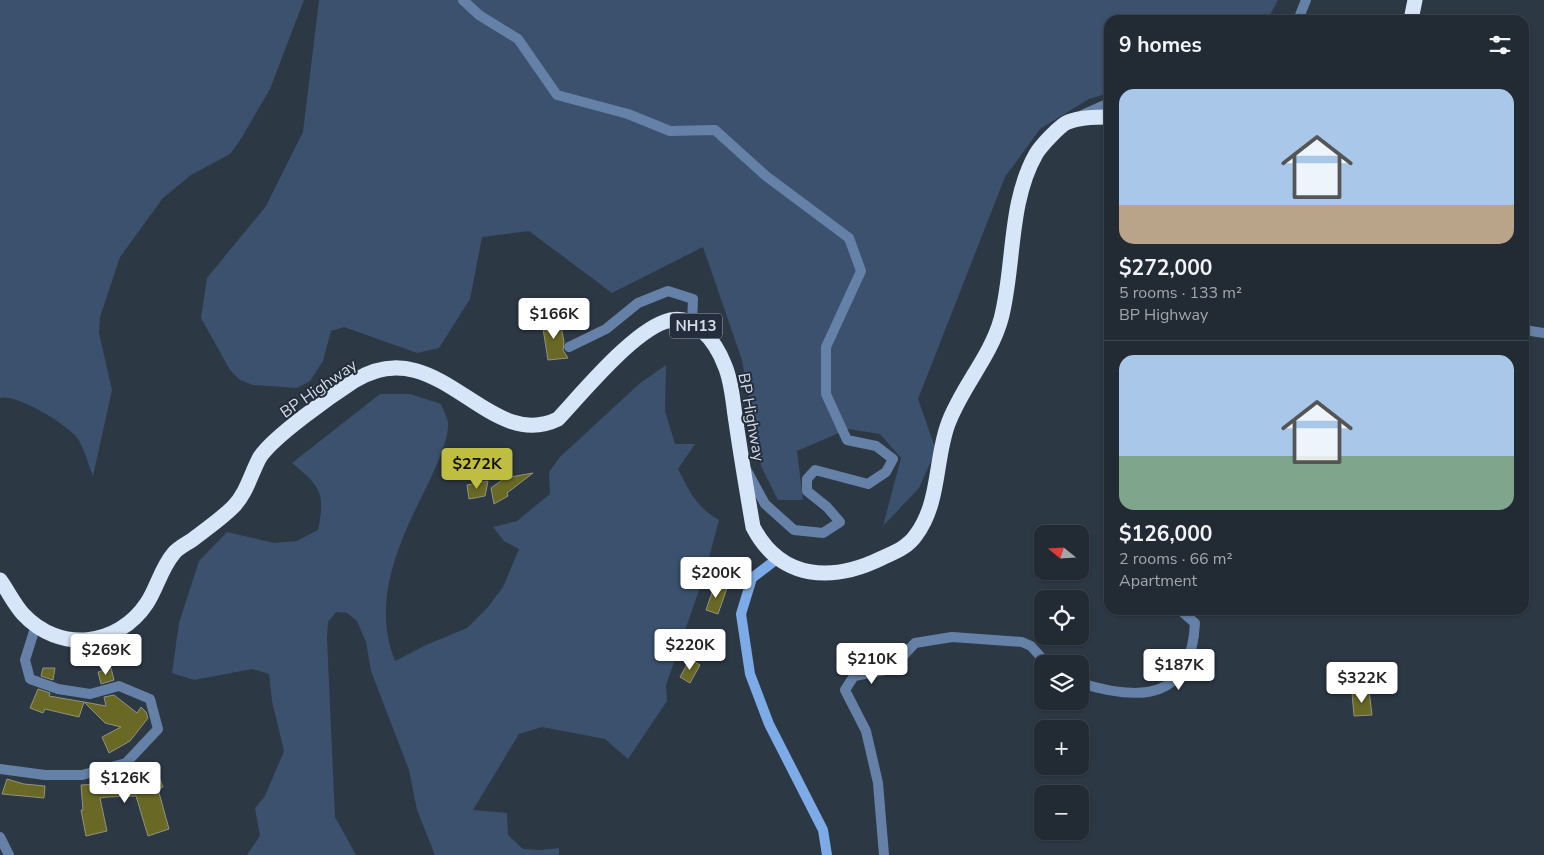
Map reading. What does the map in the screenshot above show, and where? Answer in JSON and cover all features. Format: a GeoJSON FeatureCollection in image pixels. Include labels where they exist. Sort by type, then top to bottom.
{"type":"FeatureCollection","features":[{"type":"Feature","properties":{"kind":"highway"},"geometry":{"type":"LineString","coordinates":[[1412,15],[1415,0]]}},
{"type":"Feature","properties":{"kind":"highway"},"geometry":{"type":"LineString","coordinates":[[1066,122],[1104,118]]}},
{"type":"Feature","properties":{"kind":"highway","name":"BP Highway"},"geometry":{"type":"LineString","coordinates":[[0,580],[23,614],[36,625],[62,639],[76,642],[92,641],[121,628],[146,604],[174,553],[234,506],[268,448],[285,432],[354,381],[375,370],[400,367],[413,370],[454,387],[494,415],[516,424],[530,427],[545,426],[558,419],[632,343],[665,321],[675,320],[692,323],[711,340],[726,366],[753,527],[765,546],[777,558],[806,572],[836,574],[872,563],[904,547],[924,524],[933,497],[948,426],[956,406],[992,346],[1001,318],[1009,277],[1019,201],[1028,171],[1038,152],[1066,122]]}},
{"type":"Feature","properties":{"kind":"street"},"geometry":{"type":"LineString","coordinates":[[463,0],[479,15],[518,40],[557,95],[628,114],[670,131],[715,130],[766,176],[850,238],[861,271],[826,347],[826,394],[847,440],[876,446],[893,459],[886,472],[868,484],[815,470],[807,479],[807,491],[827,507],[840,522],[824,533],[794,530],[765,504],[742,462]]}},
{"type":"Feature","properties":{"kind":"street"},"geometry":{"type":"LineString","coordinates":[[1300,15],[1306,0]]}},
{"type":"Feature","properties":{"kind":"street"},"geometry":{"type":"LineString","coordinates":[[1066,122],[1104,105]]}},
{"type":"Feature","properties":{"kind":"street"},"geometry":{"type":"LineString","coordinates":[[569,347],[606,329],[638,303],[668,291],[693,299],[692,323]]}},
{"type":"Feature","properties":{"kind":"street"},"geometry":{"type":"LineString","coordinates":[[1529,331],[1544,333]]}},
{"type":"Feature","properties":{"kind":"street"},"geometry":{"type":"LineString","coordinates":[[777,558],[752,578],[741,614],[750,674],[769,724],[823,830],[827,855]]}},
{"type":"Feature","properties":{"kind":"street"},"geometry":{"type":"LineString","coordinates":[[1089,685],[1122,694],[1149,692],[1168,685],[1183,672],[1194,646],[1195,623],[1186,615]]}},
{"type":"Feature","properties":{"kind":"street"},"geometry":{"type":"LineString","coordinates":[[0,769],[45,775],[82,775],[126,763],[158,729],[150,699],[119,686],[90,694],[58,689],[30,679],[25,660],[36,625]]}},
{"type":"Feature","properties":{"kind":"street"},"geometry":{"type":"LineString","coordinates":[[884,855],[878,783],[866,731],[844,690],[854,676],[891,669],[915,643],[952,637],[1022,642],[1031,646],[1039,655]]}},
{"type":"Feature","properties":{"kind":"street"},"geometry":{"type":"LineString","coordinates":[[0,838],[9,855]]}},
{"type":"Feature","properties":{"kind":"shaded area"},"geometry":{"type":"Polygon","coordinates":[[[0,0],[304,0],[270,89],[239,142],[230,154],[191,175],[163,198],[120,257],[100,317],[99,333],[112,390],[93,476],[78,439],[65,426],[30,405],[18,400],[0,398],[0,0]]]}},
{"type":"Feature","properties":{"kind":"shaded area"},"geometry":{"type":"Polygon","coordinates":[[[319,0],[1278,0],[1270,15],[1104,15],[1104,94],[1089,99],[1040,129],[1005,177],[918,399],[936,450],[919,488],[883,526],[901,458],[880,434],[848,429],[797,451],[803,500],[778,500],[761,466],[742,360],[703,247],[612,293],[529,231],[482,237],[470,299],[439,348],[417,353],[344,327],[331,331],[323,361],[310,381],[297,388],[253,385],[240,380],[230,370],[201,318],[207,278],[266,206],[303,132],[319,0]]]}},
{"type":"Feature","properties":{"kind":"shaded area"},"geometry":{"type":"Polygon","coordinates":[[[666,365],[665,411],[675,444],[695,444],[678,469],[690,492],[699,504],[719,520],[705,573],[666,685],[667,701],[628,759],[605,739],[542,727],[519,734],[473,810],[507,813],[508,835],[523,849],[559,848],[559,855],[435,855],[417,810],[409,770],[371,671],[366,642],[357,621],[347,613],[336,612],[328,622],[327,638],[335,817],[356,855],[247,855],[260,836],[255,808],[265,796],[284,751],[272,701],[269,674],[252,669],[194,680],[172,673],[179,623],[199,561],[227,532],[274,543],[297,541],[318,530],[321,499],[318,491],[309,478],[292,463],[380,394],[410,394],[441,404],[448,423],[445,441],[434,470],[404,534],[391,576],[387,597],[386,618],[389,640],[395,661],[426,645],[467,628],[488,607],[503,587],[519,549],[504,541],[493,527],[517,521],[550,494],[549,472],[560,457],[639,384],[666,365]]]}},
{"type":"Feature","properties":{"kind":"building"},"geometry":{"type":"Polygon","coordinates":[[[560,320],[564,342],[563,350],[568,358],[548,360],[542,322],[560,320]]]}},
{"type":"Feature","properties":{"kind":"building"},"geometry":{"type":"Polygon","coordinates":[[[478,455],[493,462],[490,473],[472,467],[478,455]]]}},
{"type":"Feature","properties":{"kind":"building"},"geometry":{"type":"Polygon","coordinates":[[[533,473],[507,493],[508,496],[494,504],[491,488],[505,478],[533,473]]]}},
{"type":"Feature","properties":{"kind":"building"},"geometry":{"type":"Polygon","coordinates":[[[488,481],[485,496],[469,499],[467,485],[488,481]]]}},
{"type":"Feature","properties":{"kind":"building"},"geometry":{"type":"Polygon","coordinates":[[[715,584],[727,588],[718,614],[706,610],[715,584]]]}},
{"type":"Feature","properties":{"kind":"building"},"geometry":{"type":"Polygon","coordinates":[[[690,659],[700,665],[690,683],[680,677],[690,659]]]}},
{"type":"Feature","properties":{"kind":"building"},"geometry":{"type":"Polygon","coordinates":[[[43,668],[55,668],[53,680],[41,676],[43,668]]]}},
{"type":"Feature","properties":{"kind":"building"},"geometry":{"type":"Polygon","coordinates":[[[111,668],[114,680],[101,684],[98,672],[111,668]]]}},
{"type":"Feature","properties":{"kind":"building"},"geometry":{"type":"Polygon","coordinates":[[[38,689],[50,693],[49,696],[84,702],[79,717],[45,709],[43,713],[30,708],[38,689]]]}},
{"type":"Feature","properties":{"kind":"building"},"geometry":{"type":"Polygon","coordinates":[[[1369,690],[1372,715],[1354,716],[1352,693],[1369,690]]]}},
{"type":"Feature","properties":{"kind":"building"},"geometry":{"type":"Polygon","coordinates":[[[114,695],[137,713],[141,707],[146,712],[148,718],[130,741],[109,753],[102,737],[121,727],[105,723],[84,702],[106,706],[104,697],[114,695]]]}},
{"type":"Feature","properties":{"kind":"building"},"geometry":{"type":"Polygon","coordinates":[[[157,772],[163,787],[158,789],[169,829],[148,836],[136,796],[108,797],[100,798],[107,831],[86,836],[81,810],[83,810],[81,785],[136,782],[157,772]]]}},
{"type":"Feature","properties":{"kind":"building"},"geometry":{"type":"Polygon","coordinates":[[[7,779],[24,784],[45,786],[44,798],[2,794],[7,779]]]}}]}
